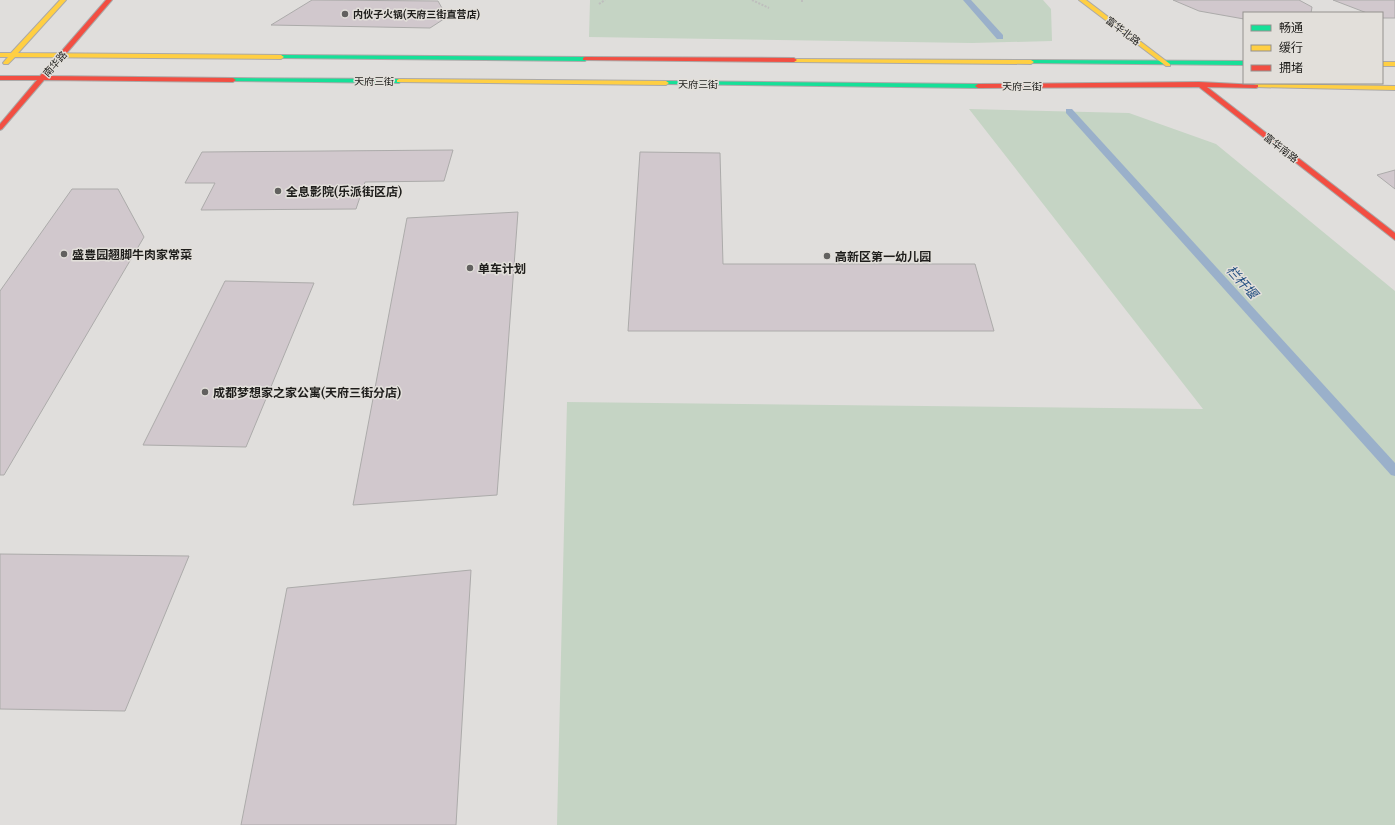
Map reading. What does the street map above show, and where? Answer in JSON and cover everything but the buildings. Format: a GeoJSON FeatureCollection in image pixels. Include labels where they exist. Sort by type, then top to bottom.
{"type":"FeatureCollection","features":[{"type":"Feature","properties":{"kind":"street"},"geometry":{"type":"LineString","coordinates":[[0,70],[63,0]]}},
{"type":"Feature","properties":{"kind":"street","name":"南华路"},"geometry":{"type":"LineString","coordinates":[[0,128],[109,0]]}},
{"type":"Feature","properties":{"kind":"street","name":"富华北路"},"geometry":{"type":"LineString","coordinates":[[1082,0],[1164,63]]}},
{"type":"Feature","properties":{"kind":"street","name":"天府三街"},"geometry":{"type":"LineString","coordinates":[[0,55],[1243,63]]}},
{"type":"Feature","properties":{"kind":"street","name":"富华南路"},"geometry":{"type":"LineString","coordinates":[[1164,63],[1200,85],[1395,237]]}},
{"type":"Feature","properties":{"kind":"street"},"geometry":{"type":"LineString","coordinates":[[1383,64],[1395,64]]}},
{"type":"Feature","properties":{"kind":"street","name":"天府三街"},"geometry":{"type":"LineString","coordinates":[[0,78],[990,86],[1200,85],[1395,88]]}},
{"type":"Feature","properties":{"kind":"path"},"geometry":{"type":"LineString","coordinates":[[600,4],[605,0]]}},
{"type":"Feature","properties":{"kind":"path"},"geometry":{"type":"LineString","coordinates":[[752,0],[769,8]]}},
{"type":"Feature","properties":{"kind":"green space"},"geometry":{"type":"Polygon","coordinates":[[[590,0],[1043,0],[1051,9],[1052,41],[972,43],[589,37],[590,0]]]}},
{"type":"Feature","properties":{"kind":"green space"},"geometry":{"type":"Polygon","coordinates":[[[969,109],[1129,113],[1216,144],[1395,291],[1395,825],[557,825],[567,402],[1203,409],[969,109]]]}},
{"type":"Feature","properties":{"kind":"waterway","name":"栏杆堰"},"geometry":{"type":"LineString","coordinates":[[967,0],[1000,37]]}},
{"type":"Feature","properties":{"kind":"waterway","name":"栏杆堰"},"geometry":{"type":"LineString","coordinates":[[1069,111],[1395,471]]}},
{"type":"Feature","properties":{"kind":"traffic: fast"},"geometry":{"type":"LineString","coordinates":[[281,57],[585,59]]}},
{"type":"Feature","properties":{"kind":"traffic: fast"},"geometry":{"type":"LineString","coordinates":[[1031,62],[1243,63]]}},
{"type":"Feature","properties":{"kind":"traffic: fast"},"geometry":{"type":"LineString","coordinates":[[233,80],[399,81]]}},
{"type":"Feature","properties":{"kind":"traffic: fast"},"geometry":{"type":"LineString","coordinates":[[666,83],[978,86]]}},
{"type":"Feature","properties":{"kind":"traffic: slow"},"geometry":{"type":"LineString","coordinates":[[6,63],[63,0]]}},
{"type":"Feature","properties":{"kind":"traffic: slow"},"geometry":{"type":"LineString","coordinates":[[1082,0],[1168,65]]}},
{"type":"Feature","properties":{"kind":"traffic: slow"},"geometry":{"type":"LineString","coordinates":[[0,55],[281,57]]}},
{"type":"Feature","properties":{"kind":"traffic: slow"},"geometry":{"type":"LineString","coordinates":[[794,60],[1031,62]]}},
{"type":"Feature","properties":{"kind":"traffic: slow"},"geometry":{"type":"LineString","coordinates":[[1383,64],[1395,64]]}},
{"type":"Feature","properties":{"kind":"traffic: slow"},"geometry":{"type":"LineString","coordinates":[[399,81],[666,83]]}},
{"type":"Feature","properties":{"kind":"traffic: slow"},"geometry":{"type":"LineString","coordinates":[[1256,86],[1395,88]]}},
{"type":"Feature","properties":{"kind":"traffic: jam"},"geometry":{"type":"LineString","coordinates":[[0,128],[109,0]]}},
{"type":"Feature","properties":{"kind":"traffic: jam"},"geometry":{"type":"LineString","coordinates":[[585,59],[794,60]]}},
{"type":"Feature","properties":{"kind":"traffic: jam"},"geometry":{"type":"LineString","coordinates":[[0,78],[233,80]]}},
{"type":"Feature","properties":{"kind":"traffic: jam"},"geometry":{"type":"LineString","coordinates":[[1199,84],[1395,237]]}},
{"type":"Feature","properties":{"kind":"traffic: jam"},"geometry":{"type":"LineString","coordinates":[[978,86],[1256,86]]}},
{"type":"Feature","properties":{"kind":"place","name":"内伙子火锅(天府三街直营店)"},"geometry":{"type":"Point","coordinates":[345,14]}},
{"type":"Feature","properties":{"kind":"place","name":"全息影院(乐派街区店)"},"geometry":{"type":"Point","coordinates":[278,191]}},
{"type":"Feature","properties":{"kind":"place","name":"盛豊园翘脚牛肉家常菜"},"geometry":{"type":"Point","coordinates":[64,254]}},
{"type":"Feature","properties":{"kind":"place","name":"高新区第一幼儿园"},"geometry":{"type":"Point","coordinates":[827,256]}},
{"type":"Feature","properties":{"kind":"place","name":"单车计划"},"geometry":{"type":"Point","coordinates":[470,268]}},
{"type":"Feature","properties":{"kind":"place","name":"成都梦想家之家公寓(天府三街分店)"},"geometry":{"type":"Point","coordinates":[205,392]}}]}
